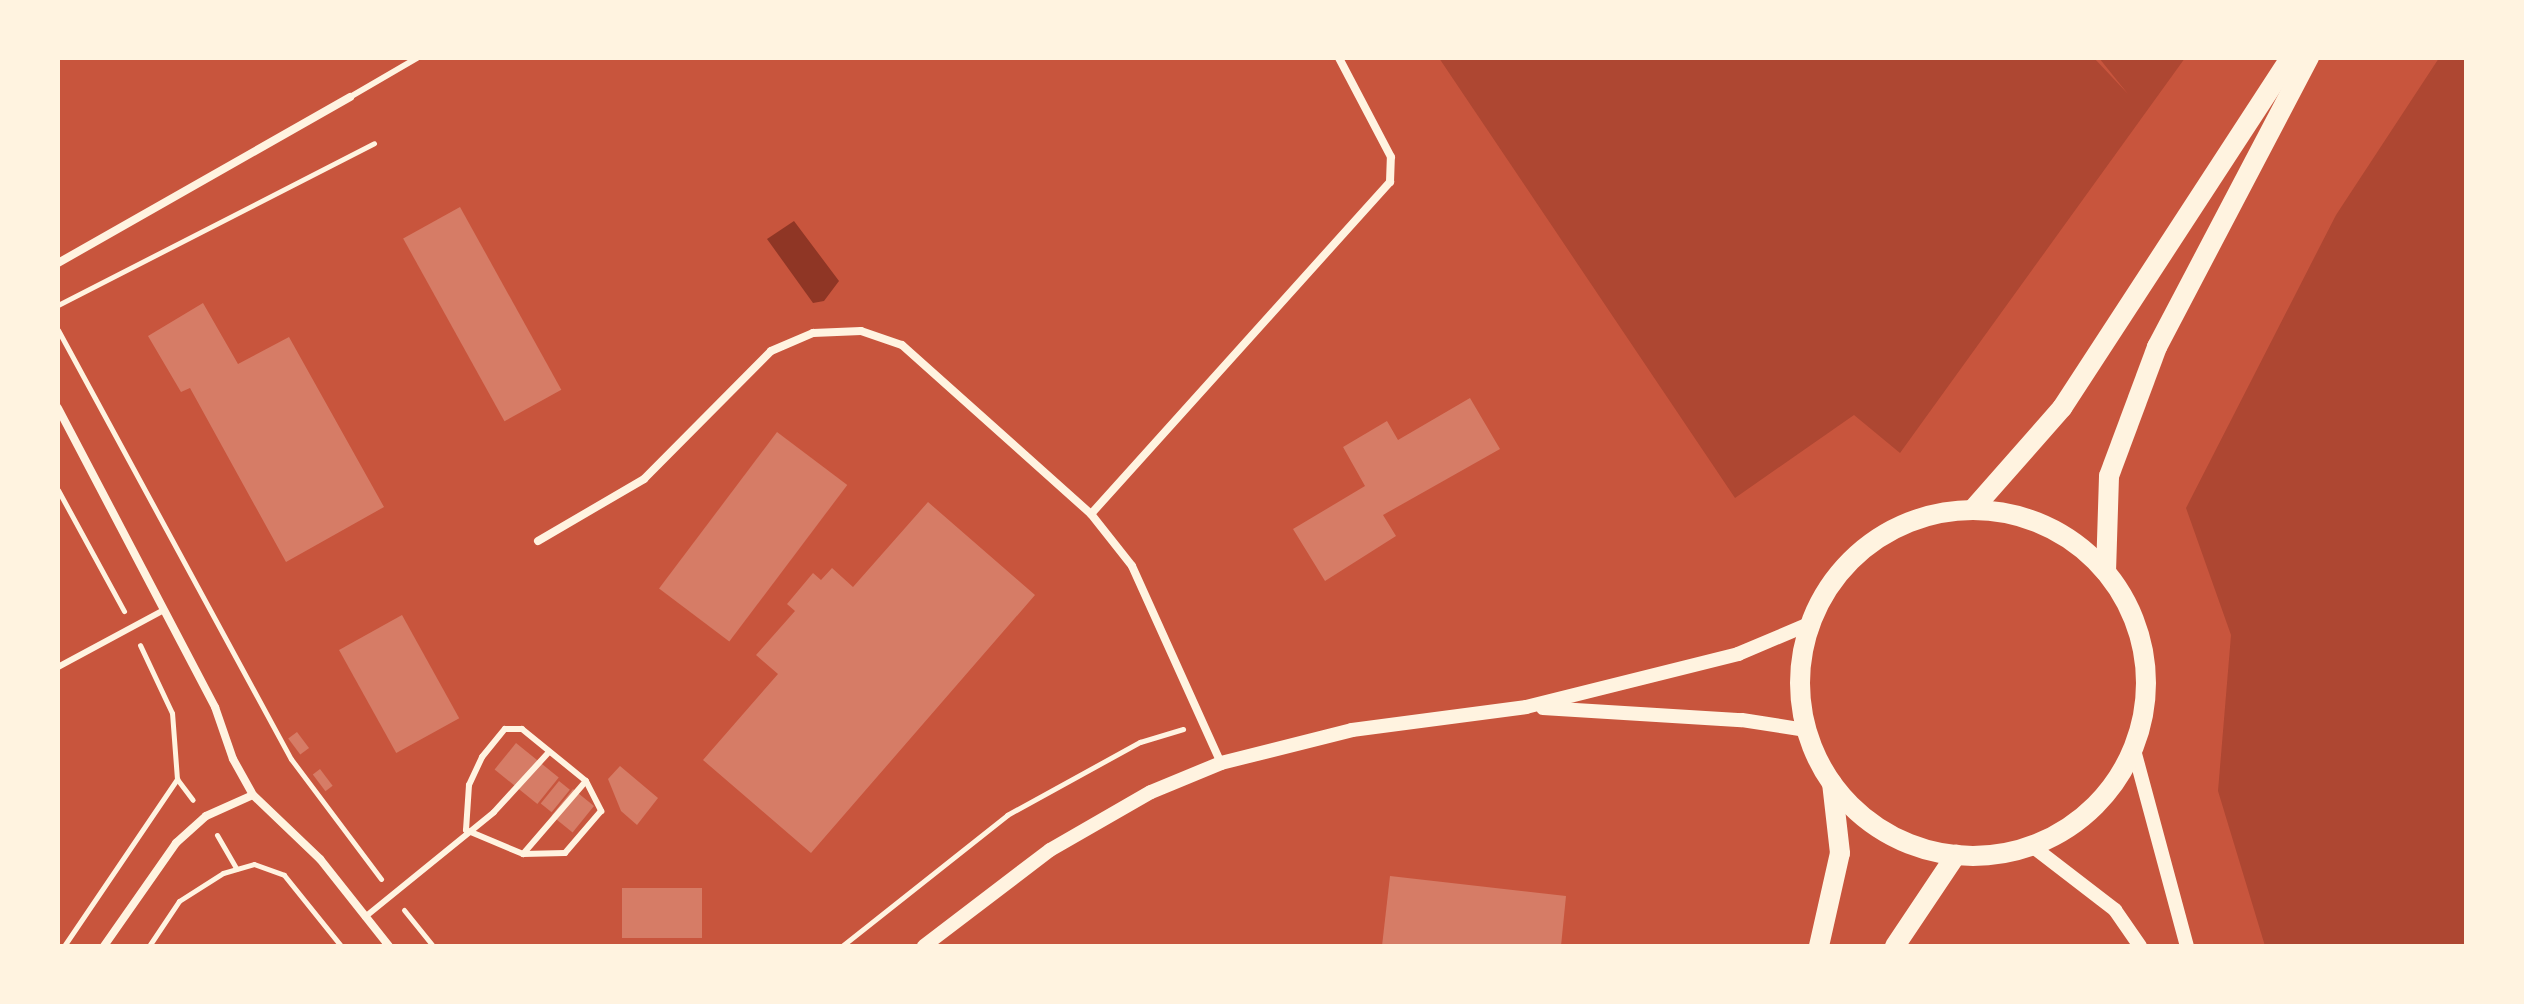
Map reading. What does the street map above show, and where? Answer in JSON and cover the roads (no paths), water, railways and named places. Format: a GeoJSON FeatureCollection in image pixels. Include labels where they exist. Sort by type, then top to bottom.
{"type":"FeatureCollection","features":[{"type":"Feature","properties":{"kind":"main road"},"geometry":{"type":"LineString","coordinates":[[1973,509],[2062,408],[2290,58]]}},
{"type":"Feature","properties":{"kind":"main road"},"geometry":{"type":"LineString","coordinates":[[2106,572],[2109,476],[2157,347],[2309,58]]}},
{"type":"Feature","properties":{"kind":"main road"},"geometry":{"type":"LineString","coordinates":[[1973,509],[2023,516],[2069,538],[2106,572],[2131,612],[2145,657],[2146,704],[2134,750],[2109,791],[2074,824],[2032,846],[1990,855],[1956,855],[1906,843],[1862,815],[1832,783],[1806,730],[1799,677],[1809,624],[1834,578],[1872,540],[1920,517],[1973,509]]}},
{"type":"Feature","properties":{"kind":"main road"},"geometry":{"type":"LineString","coordinates":[[1819,946],[1840,853],[1832,783]]}},
{"type":"Feature","properties":{"kind":"main road"},"geometry":{"type":"LineString","coordinates":[[1895,946],[1956,855]]}},
{"type":"Feature","properties":{"kind":"street"},"geometry":{"type":"LineString","coordinates":[[1091,514],[1390,182],[1391,157],[1339,58]]}},
{"type":"Feature","properties":{"kind":"street"},"geometry":{"type":"LineString","coordinates":[[58,263],[350,97]]}},
{"type":"Feature","properties":{"kind":"street"},"geometry":{"type":"LineString","coordinates":[[538,541],[644,479],[771,351],[813,333],[861,331],[902,345],[1091,514],[1132,566],[1200,724],[1221,763]]}},
{"type":"Feature","properties":{"kind":"street"},"geometry":{"type":"LineString","coordinates":[[58,408],[164,610],[253,795],[320,859],[389,946]]}},
{"type":"Feature","properties":{"kind":"street"},"geometry":{"type":"LineString","coordinates":[[924,946],[1050,850],[1151,792],[1221,763],[1352,730],[1526,707],[1738,654],[1809,624]]}},
{"type":"Feature","properties":{"kind":"street"},"geometry":{"type":"LineString","coordinates":[[1526,707],[1742,720],[1806,730]]}},
{"type":"Feature","properties":{"kind":"street"},"geometry":{"type":"LineString","coordinates":[[2134,750],[2187,946]]}},
{"type":"Feature","properties":{"kind":"street"},"geometry":{"type":"LineString","coordinates":[[104,946],[176,843],[206,816],[253,795]]}},
{"type":"Feature","properties":{"kind":"street"},"geometry":{"type":"LineString","coordinates":[[2032,846],[2115,910],[2140,946]]}},
{"type":"Feature","properties":{"kind":"lane"},"geometry":{"type":"LineString","coordinates":[[350,97],[417,58]]}},
{"type":"Feature","properties":{"kind":"lane"},"geometry":{"type":"LineString","coordinates":[[58,667],[164,610]]}},
{"type":"Feature","properties":{"kind":"lane"},"geometry":{"type":"LineString","coordinates":[[505,729],[522,729],[586,781],[601,811],[565,853],[523,854],[466,830],[469,785],[482,757],[505,729]]}},
{"type":"Feature","properties":{"kind":"lane"},"geometry":{"type":"LineString","coordinates":[[365,917],[466,830],[494,812],[549,752]]}},
{"type":"Feature","properties":{"kind":"lane"},"geometry":{"type":"LineString","coordinates":[[523,854],[586,781]]}}]}
